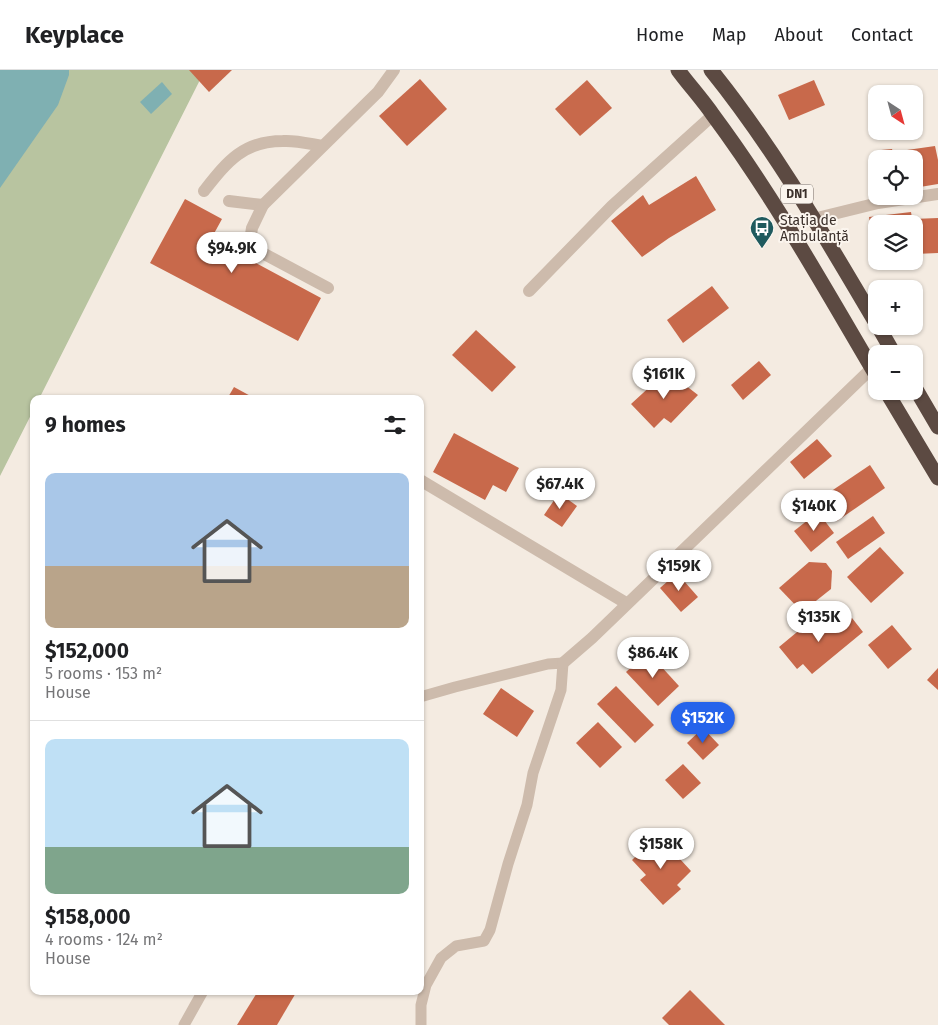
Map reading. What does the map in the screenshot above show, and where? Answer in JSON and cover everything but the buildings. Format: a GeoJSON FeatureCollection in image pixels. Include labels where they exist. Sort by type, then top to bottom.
{"type":"FeatureCollection","features":[{"type":"Feature","properties":{"kind":"highway","name":"DN1"},"geometry":{"type":"LineString","coordinates":[[678,70],[713,115],[791,232],[868,361]]}},
{"type":"Feature","properties":{"kind":"highway","name":"DN1"},"geometry":{"type":"LineString","coordinates":[[711,70],[734,99],[813,219],[868,310]]}},
{"type":"Feature","properties":{"kind":"highway"},"geometry":{"type":"LineString","coordinates":[[891,400],[938,478]]}},
{"type":"Feature","properties":{"kind":"highway"},"geometry":{"type":"LineString","coordinates":[[922,400],[938,427]]}},
{"type":"Feature","properties":{"kind":"street"},"geometry":{"type":"LineString","coordinates":[[328,288],[255,249],[250,241],[252,228],[263,205],[378,92],[394,70]]}},
{"type":"Feature","properties":{"kind":"street"},"geometry":{"type":"LineString","coordinates":[[529,291],[612,206],[684,139],[713,115]]}},
{"type":"Feature","properties":{"kind":"street"},"geometry":{"type":"LineString","coordinates":[[204,192],[219,172],[236,155],[257,144],[284,140],[322,146]]}},
{"type":"Feature","properties":{"kind":"street"},"geometry":{"type":"LineString","coordinates":[[813,219],[878,203],[938,194]]}},
{"type":"Feature","properties":{"kind":"street"},"geometry":{"type":"LineString","coordinates":[[229,201],[263,205]]}},
{"type":"Feature","properties":{"kind":"street"},"geometry":{"type":"LineString","coordinates":[[563,663],[592,638],[626,603],[868,377]]}},
{"type":"Feature","properties":{"kind":"street"},"geometry":{"type":"LineString","coordinates":[[424,482],[626,603]]}},
{"type":"Feature","properties":{"kind":"lane"},"geometry":{"type":"LineString","coordinates":[[424,697],[455,687],[548,664],[563,663],[561,690],[533,773],[528,805],[508,864],[490,930],[484,941],[456,946],[441,958],[426,985],[424,993]]}},
{"type":"Feature","properties":{"kind":"lane"},"geometry":{"type":"LineString","coordinates":[[184,1025],[201,995]]}},
{"type":"Feature","properties":{"kind":"lane"},"geometry":{"type":"LineString","coordinates":[[422,1025],[421,1005],[424,995]]}},
{"type":"Feature","properties":{"kind":"green space"},"geometry":{"type":"Polygon","coordinates":[[[0,70],[205,70],[41,395],[30,395],[30,417],[0,476],[0,70]]]}},
{"type":"Feature","properties":{"kind":"water"},"geometry":{"type":"Polygon","coordinates":[[[0,70],[69,70],[69,75],[58,105],[0,188],[0,70]]]}},
{"type":"Feature","properties":{"kind":"water"},"geometry":{"type":"Polygon","coordinates":[[[162,82],[172,94],[151,114],[140,102],[162,82]]]}},
{"type":"Feature","properties":{"kind":"place","name":"Stația de Ambulanță"},"geometry":{"type":"Point","coordinates":[762,249]}}]}
